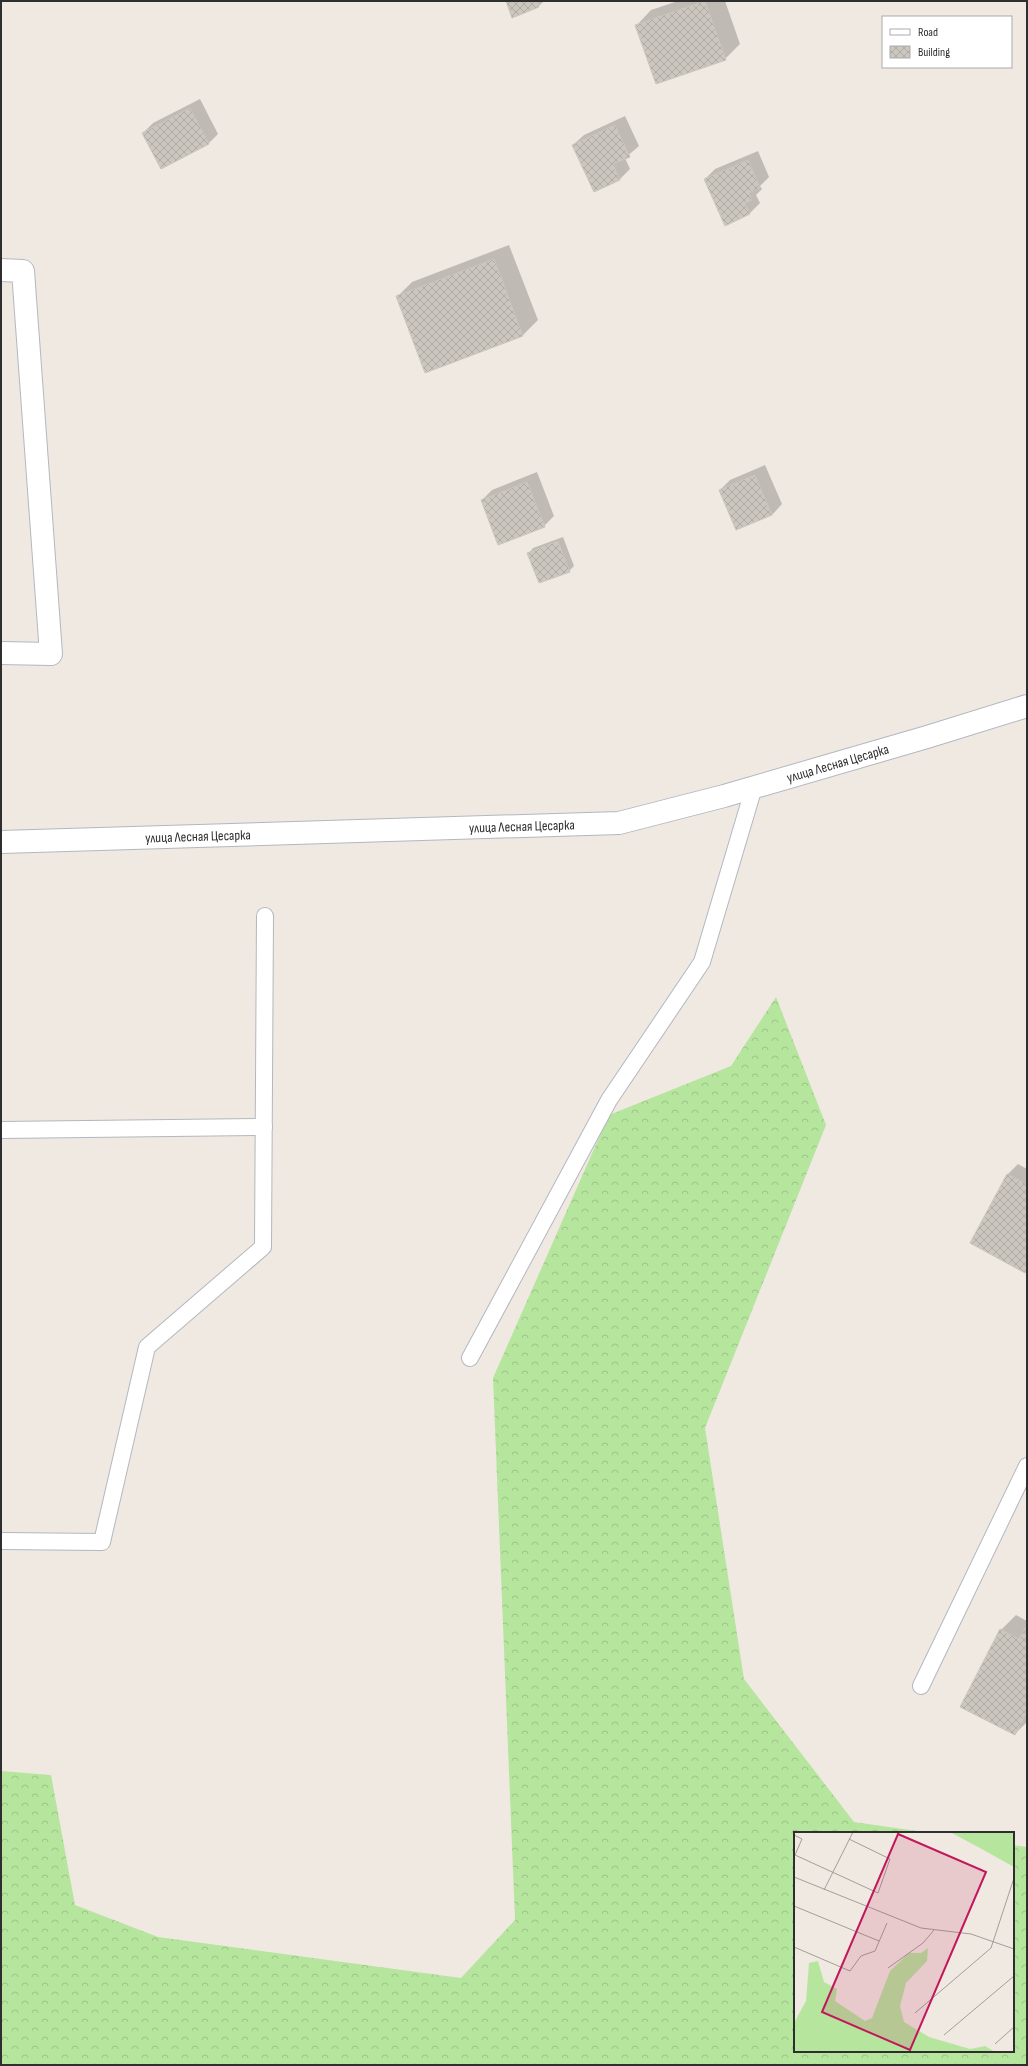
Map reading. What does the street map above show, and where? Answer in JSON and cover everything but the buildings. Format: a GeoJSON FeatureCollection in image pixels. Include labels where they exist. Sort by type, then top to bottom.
{"type":"FeatureCollection","features":[{"type":"Feature","properties":{"kind":"street"},"geometry":{"type":"LineString","coordinates":[[1,270],[23,271],[51,654],[1,653]]}},
{"type":"Feature","properties":{"kind":"street","name":"улица Лесная Цесарка"},"geometry":{"type":"LineString","coordinates":[[1,842],[619,823],[754,788],[927,738],[1027,706]]}},
{"type":"Feature","properties":{"kind":"lane"},"geometry":{"type":"LineString","coordinates":[[470,1358],[609,1100],[702,962],[754,788]]}},
{"type":"Feature","properties":{"kind":"lane"},"geometry":{"type":"LineString","coordinates":[[1,1541],[102,1542],[147,1347],[263,1247],[265,916]]}},
{"type":"Feature","properties":{"kind":"lane"},"geometry":{"type":"LineString","coordinates":[[1,1130],[264,1127]]}},
{"type":"Feature","properties":{"kind":"lane"},"geometry":{"type":"LineString","coordinates":[[920,1686],[1027,1466]]}},
{"type":"Feature","properties":{"kind":"green space"},"geometry":{"type":"Polygon","coordinates":[[[776,997],[826,1125],[705,1428],[744,1679],[854,1822],[924,1832],[794,1832],[794,2052],[1014,2052],[1014,1845],[1027,1847],[1027,2065],[1,2065],[1,1771],[51,1775],[75,1905],[158,1937],[461,1978],[515,1920],[493,1378],[609,1115],[731,1066],[776,997]]]}}]}
